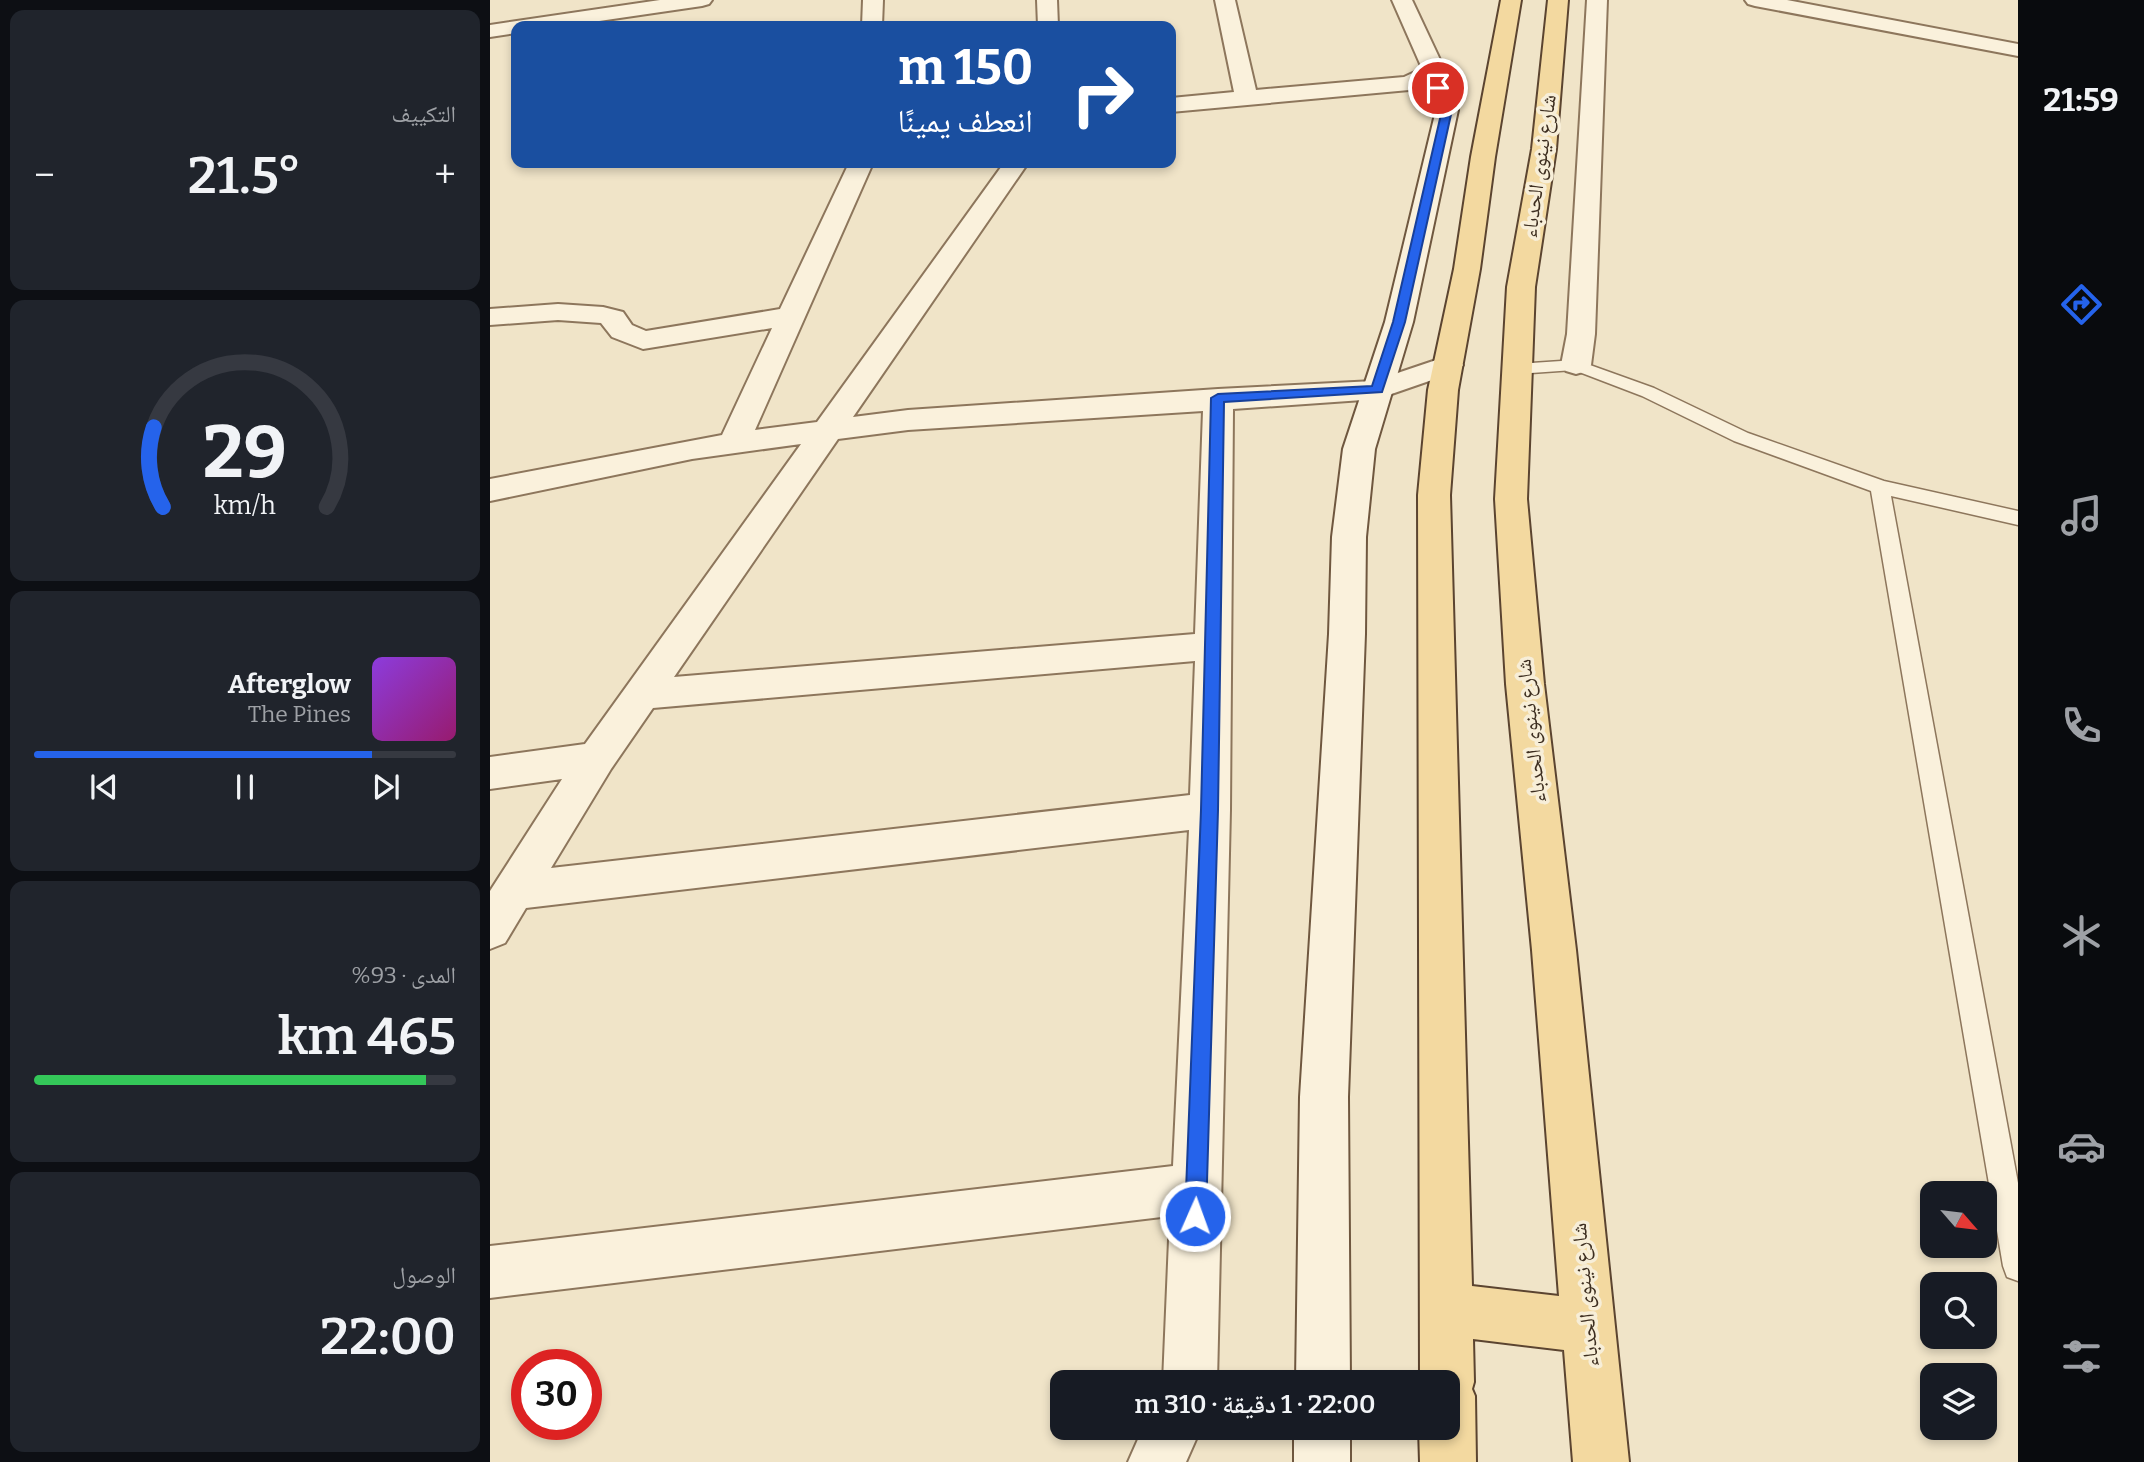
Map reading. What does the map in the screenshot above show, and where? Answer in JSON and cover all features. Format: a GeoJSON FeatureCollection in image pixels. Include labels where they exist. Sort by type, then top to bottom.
{"type":"FeatureCollection","features":[{"type":"Feature","properties":{"kind":"main road"},"geometry":{"type":"LineString","coordinates":[[1447,1370],[1434,495],[1443,390],[1467,269],[1483,157],[1511,0]]}},
{"type":"Feature","properties":{"kind":"main road","name":"شارع نينوى الحدباء"},"geometry":{"type":"LineString","coordinates":[[1558,0],[1544,149],[1521,287],[1511,499],[1525,684],[1554,950],[1601,1462]]}},
{"type":"Feature","properties":{"kind":"main road"},"geometry":{"type":"LineString","coordinates":[[1446,1309],[1588,1326]]}},
{"type":"Feature","properties":{"kind":"main road"},"geometry":{"type":"LineString","coordinates":[[1448,1440],[1448,1462]]}},
{"type":"Feature","properties":{"kind":"street"},"geometry":{"type":"LineString","coordinates":[[558,21],[702,0]]}},
{"type":"Feature","properties":{"kind":"street"},"geometry":{"type":"LineString","coordinates":[[872,21],[873,0]]}},
{"type":"Feature","properties":{"kind":"street"},"geometry":{"type":"LineString","coordinates":[[1047,0],[1048,21]]}},
{"type":"Feature","properties":{"kind":"street"},"geometry":{"type":"LineString","coordinates":[[1225,0],[1246,98]]}},
{"type":"Feature","properties":{"kind":"street"},"geometry":{"type":"LineString","coordinates":[[1176,105],[1409,83],[1428,75],[1432,66],[1402,0]]}},
{"type":"Feature","properties":{"kind":"street"},"geometry":{"type":"LineString","coordinates":[[1576,365],[1581,334],[1597,0]]}},
{"type":"Feature","properties":{"kind":"street"},"geometry":{"type":"LineString","coordinates":[[1755,0],[2018,50]]}},
{"type":"Feature","properties":{"kind":"street"},"geometry":{"type":"LineString","coordinates":[[490,31],[511,28]]}},
{"type":"Feature","properties":{"kind":"street"},"geometry":{"type":"LineString","coordinates":[[1323,1370],[1324,1097],[1347,634],[1349,537],[1359,449],[1399,322],[1447,110],[1438,88],[1428,75]]}},
{"type":"Feature","properties":{"kind":"street"},"geometry":{"type":"LineString","coordinates":[[733,444],[859,168]]}},
{"type":"Feature","properties":{"kind":"street"},"geometry":{"type":"LineString","coordinates":[[490,929],[597,758],[1012,168]]}},
{"type":"Feature","properties":{"kind":"street"},"geometry":{"type":"LineString","coordinates":[[490,317],[558,312],[603,315],[613,318],[622,331],[643,340],[791,316]]}},
{"type":"Feature","properties":{"kind":"street"},"geometry":{"type":"LineString","coordinates":[[490,490],[692,449],[908,419],[1377,390],[1448,365]]}},
{"type":"Feature","properties":{"kind":"street"},"geometry":{"type":"LineString","coordinates":[[1191,1370],[1210,810],[1218,398]]}},
{"type":"Feature","properties":{"kind":"street"},"geometry":{"type":"LineString","coordinates":[[643,694],[1213,646]]}},
{"type":"Feature","properties":{"kind":"street"},"geometry":{"type":"LineString","coordinates":[[490,773],[597,758]]}},
{"type":"Feature","properties":{"kind":"street"},"geometry":{"type":"LineString","coordinates":[[514,891],[1210,810]]}},
{"type":"Feature","properties":{"kind":"street"},"geometry":{"type":"LineString","coordinates":[[490,1272],[1196,1188]]}},
{"type":"Feature","properties":{"kind":"street"},"geometry":{"type":"LineString","coordinates":[[1156,1462],[1167,1440]]}},
{"type":"Feature","properties":{"kind":"street"},"geometry":{"type":"LineString","coordinates":[[1322,1440],[1322,1462]]}},
{"type":"Feature","properties":{"kind":"lane"},"geometry":{"type":"LineString","coordinates":[[1516,369],[1576,365],[1648,392],[1741,437],[1880,487],[2018,518]]}},
{"type":"Feature","properties":{"kind":"lane"},"geometry":{"type":"LineString","coordinates":[[1880,487],[2018,1266]]}},
{"type":"Feature","properties":{"kind":"route"},"geometry":{"type":"LineString","coordinates":[[1195,1216],[1210,810],[1218,398],[1377,390],[1399,322],[1447,110],[1438,88]]}}]}
